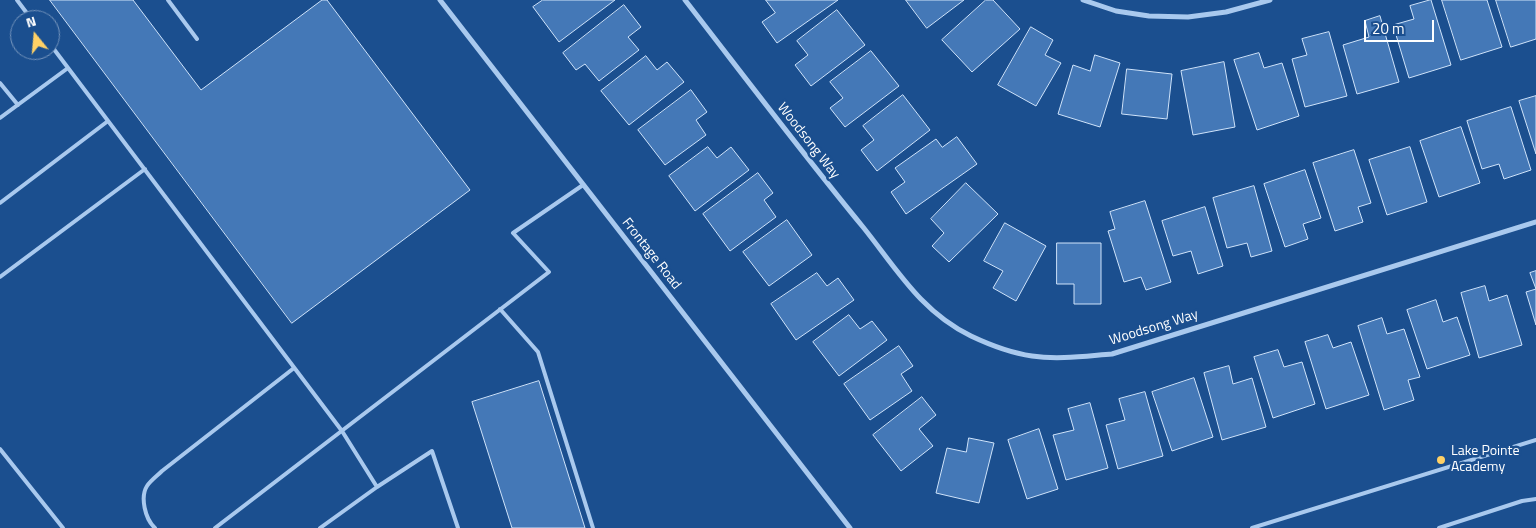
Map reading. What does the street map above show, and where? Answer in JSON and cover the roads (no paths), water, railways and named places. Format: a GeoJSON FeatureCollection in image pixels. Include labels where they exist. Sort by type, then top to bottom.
{"type":"FeatureCollection","features":[{"type":"Feature","properties":{"kind":"street","name":"Frontage Road"},"geometry":{"type":"LineString","coordinates":[[440,0],[850,528]]}},
{"type":"Feature","properties":{"kind":"street","name":"Woodsong Way"},"geometry":{"type":"LineString","coordinates":[[685,0],[909,288],[933,312],[969,335],[997,348],[1033,356],[1076,357],[1112,354],[1536,222]]}},
{"type":"Feature","properties":{"kind":"street"},"geometry":{"type":"LineString","coordinates":[[1083,0],[1116,11],[1149,16],[1188,17],[1226,12],[1270,0]]}},
{"type":"Feature","properties":{"kind":"lane"},"geometry":{"type":"LineString","coordinates":[[168,0],[197,39]]}},
{"type":"Feature","properties":{"kind":"lane"},"geometry":{"type":"LineString","coordinates":[[60,57],[342,431],[377,487]]}},
{"type":"Feature","properties":{"kind":"lane"},"geometry":{"type":"LineString","coordinates":[[0,118],[68,68]]}},
{"type":"Feature","properties":{"kind":"lane"},"geometry":{"type":"LineString","coordinates":[[0,83],[18,105]]}},
{"type":"Feature","properties":{"kind":"lane"},"geometry":{"type":"LineString","coordinates":[[0,203],[108,121]]}},
{"type":"Feature","properties":{"kind":"lane"},"geometry":{"type":"LineString","coordinates":[[0,277],[145,170]]}},
{"type":"Feature","properties":{"kind":"lane"},"geometry":{"type":"LineString","coordinates":[[215,528],[549,272],[513,233],[584,185]]}},
{"type":"Feature","properties":{"kind":"lane"},"geometry":{"type":"LineString","coordinates":[[500,309],[538,352],[593,528]]}},
{"type":"Feature","properties":{"kind":"lane"},"geometry":{"type":"LineString","coordinates":[[155,528],[144,504],[146,487],[162,471],[294,368]]}},
{"type":"Feature","properties":{"kind":"lane"},"geometry":{"type":"LineString","coordinates":[[1252,528],[1536,440]]}},
{"type":"Feature","properties":{"kind":"lane"},"geometry":{"type":"LineString","coordinates":[[0,449],[63,528]]}},
{"type":"Feature","properties":{"kind":"lane"},"geometry":{"type":"LineString","coordinates":[[320,528],[432,451],[458,528]]}},
{"type":"Feature","properties":{"kind":"lane"},"geometry":{"type":"LineString","coordinates":[[1439,528],[1522,501],[1536,499]]}},
{"type":"Feature","properties":{"kind":"lane"},"geometry":{"type":"LineString","coordinates":[[845,521],[845,528]]}},
{"type":"Feature","properties":{"kind":"place","name":"Lake Pointe Academy"},"geometry":{"type":"Point","coordinates":[1441,460]}}]}
